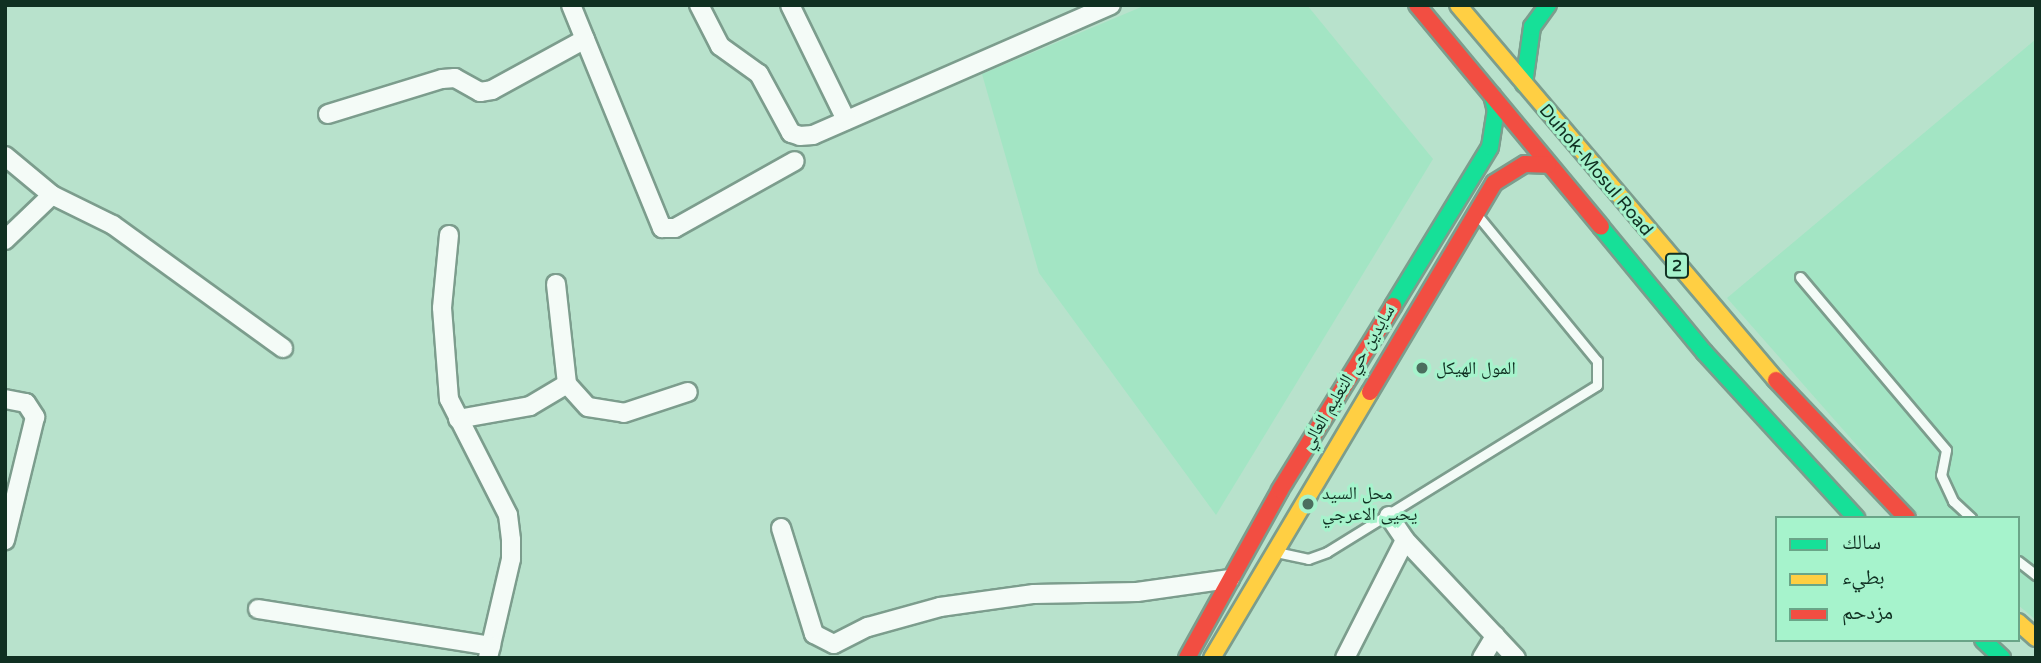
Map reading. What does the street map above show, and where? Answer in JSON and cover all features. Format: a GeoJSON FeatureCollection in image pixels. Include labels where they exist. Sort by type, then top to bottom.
{"type":"FeatureCollection","features":[{"type":"Feature","properties":{"kind":"main road","name":"Duhok-Mosul Road"},"geometry":{"type":"LineString","coordinates":[[1418,5],[1705,353],[1854,516]]}},
{"type":"Feature","properties":{"kind":"main road","name":"Duhok-Mosul Road"},"geometry":{"type":"LineString","coordinates":[[1458,5],[1765,369],[1901,516]]}},
{"type":"Feature","properties":{"kind":"main road"},"geometry":{"type":"LineString","coordinates":[[1524,84],[1532,27],[1548,5]]}},
{"type":"Feature","properties":{"kind":"main road","name":"سايدين حي التعليم العالي"},"geometry":{"type":"LineString","coordinates":[[1186,658],[1252,540],[1490,147],[1496,111],[1492,95]]}},
{"type":"Feature","properties":{"kind":"main road","name":"سايدين حي التعليم العالي"},"geometry":{"type":"LineString","coordinates":[[1212,658],[1475,212],[1503,174],[1525,163],[1548,165]]}},
{"type":"Feature","properties":{"kind":"main road"},"geometry":{"type":"LineString","coordinates":[[2020,624],[2036,638]]}},
{"type":"Feature","properties":{"kind":"main road"},"geometry":{"type":"LineString","coordinates":[[1985,642],[2002,658]]}},
{"type":"Feature","properties":{"kind":"street"},"geometry":{"type":"LineString","coordinates":[[571,5],[662,228],[675,228],[795,161]]}},
{"type":"Feature","properties":{"kind":"street"},"geometry":{"type":"LineString","coordinates":[[699,5],[720,46],[759,74],[791,133],[813,135],[1111,5]]}},
{"type":"Feature","properties":{"kind":"street"},"geometry":{"type":"LineString","coordinates":[[790,5],[846,120]]}},
{"type":"Feature","properties":{"kind":"street"},"geometry":{"type":"LineString","coordinates":[[328,114],[442,79],[455,78],[480,92],[492,90],[585,39]]}},
{"type":"Feature","properties":{"kind":"street"},"geometry":{"type":"LineString","coordinates":[[5,156],[52,195],[113,225],[283,348]]}},
{"type":"Feature","properties":{"kind":"street"},"geometry":{"type":"LineString","coordinates":[[5,240],[52,195]]}},
{"type":"Feature","properties":{"kind":"street"},"geometry":{"type":"LineString","coordinates":[[258,609],[489,652],[511,559],[508,514],[458,419],[446,377],[442,308],[449,235]]}},
{"type":"Feature","properties":{"kind":"street"},"geometry":{"type":"LineString","coordinates":[[556,285],[567,384],[588,407],[605,413],[624,413],[688,392]]}},
{"type":"Feature","properties":{"kind":"street"},"geometry":{"type":"LineString","coordinates":[[458,419],[530,407],[567,384]]}},
{"type":"Feature","properties":{"kind":"street"},"geometry":{"type":"LineString","coordinates":[[5,399],[26,403],[35,417],[5,540]]}},
{"type":"Feature","properties":{"kind":"street"},"geometry":{"type":"LineString","coordinates":[[1389,516],[1405,540],[1516,658]]}},
{"type":"Feature","properties":{"kind":"street"},"geometry":{"type":"LineString","coordinates":[[781,528],[814,634],[834,644],[868,627],[940,607],[1034,594],[1137,592],[1230,579]]}},
{"type":"Feature","properties":{"kind":"street"},"geometry":{"type":"LineString","coordinates":[[1345,658],[1405,540]]}},
{"type":"Feature","properties":{"kind":"street"},"geometry":{"type":"LineString","coordinates":[[1482,658],[1495,636]]}},
{"type":"Feature","properties":{"kind":"lane"},"geometry":{"type":"LineString","coordinates":[[1252,540],[1273,551],[1308,559],[1389,516],[1597,386],[1597,361],[1475,212]]}},
{"type":"Feature","properties":{"kind":"lane"},"geometry":{"type":"LineString","coordinates":[[1800,277],[1946,450],[1941,475],[1953,501],[1969,516]]}},
{"type":"Feature","properties":{"kind":"lane"},"geometry":{"type":"LineString","coordinates":[[2020,563],[2036,575]]}},
{"type":"Feature","properties":{"kind":"shaded area"},"geometry":{"type":"Polygon","coordinates":[[[1146,5],[1307,5],[1433,159],[1216,515],[1039,273],[982,74],[1146,5]]]}},
{"type":"Feature","properties":{"kind":"shaded area"},"geometry":{"type":"Polygon","coordinates":[[[2036,39],[2036,620],[2020,607],[2020,516],[1919,516],[1727,298],[2036,39]]]}},
{"type":"Feature","properties":{"kind":"traffic: fast"},"geometry":{"type":"LineString","coordinates":[[1524,84],[1532,27],[1548,5]]}},
{"type":"Feature","properties":{"kind":"traffic: fast"},"geometry":{"type":"LineString","coordinates":[[1393,306],[1490,147],[1496,111],[1492,95]]}},
{"type":"Feature","properties":{"kind":"traffic: fast"},"geometry":{"type":"LineString","coordinates":[[1601,227],[1705,353],[1854,516]]}},
{"type":"Feature","properties":{"kind":"traffic: fast"},"geometry":{"type":"LineString","coordinates":[[1985,642],[2002,658]]}},
{"type":"Feature","properties":{"kind":"traffic: slow"},"geometry":{"type":"LineString","coordinates":[[1458,5],[1776,380]]}},
{"type":"Feature","properties":{"kind":"traffic: slow"},"geometry":{"type":"LineString","coordinates":[[1212,658],[1370,392]]}},
{"type":"Feature","properties":{"kind":"traffic: slow"},"geometry":{"type":"LineString","coordinates":[[2020,624],[2036,638]]}},
{"type":"Feature","properties":{"kind":"traffic: jam"},"geometry":{"type":"LineString","coordinates":[[1417,5],[1601,227]]}},
{"type":"Feature","properties":{"kind":"traffic: jam"},"geometry":{"type":"LineString","coordinates":[[1370,392],[1494,183],[1525,164],[1548,165]]}},
{"type":"Feature","properties":{"kind":"traffic: jam"},"geometry":{"type":"LineString","coordinates":[[1187,658],[1280,490],[1393,306]]}},
{"type":"Feature","properties":{"kind":"traffic: jam"},"geometry":{"type":"LineString","coordinates":[[1776,380],[1905,516]]}},
{"type":"Feature","properties":{"kind":"place","name":"المول الهيكل"},"geometry":{"type":"Point","coordinates":[1422,368]}},
{"type":"Feature","properties":{"kind":"place","name":"محل السيد يحيى الاعرجي"},"geometry":{"type":"Point","coordinates":[1308,504]}}]}
